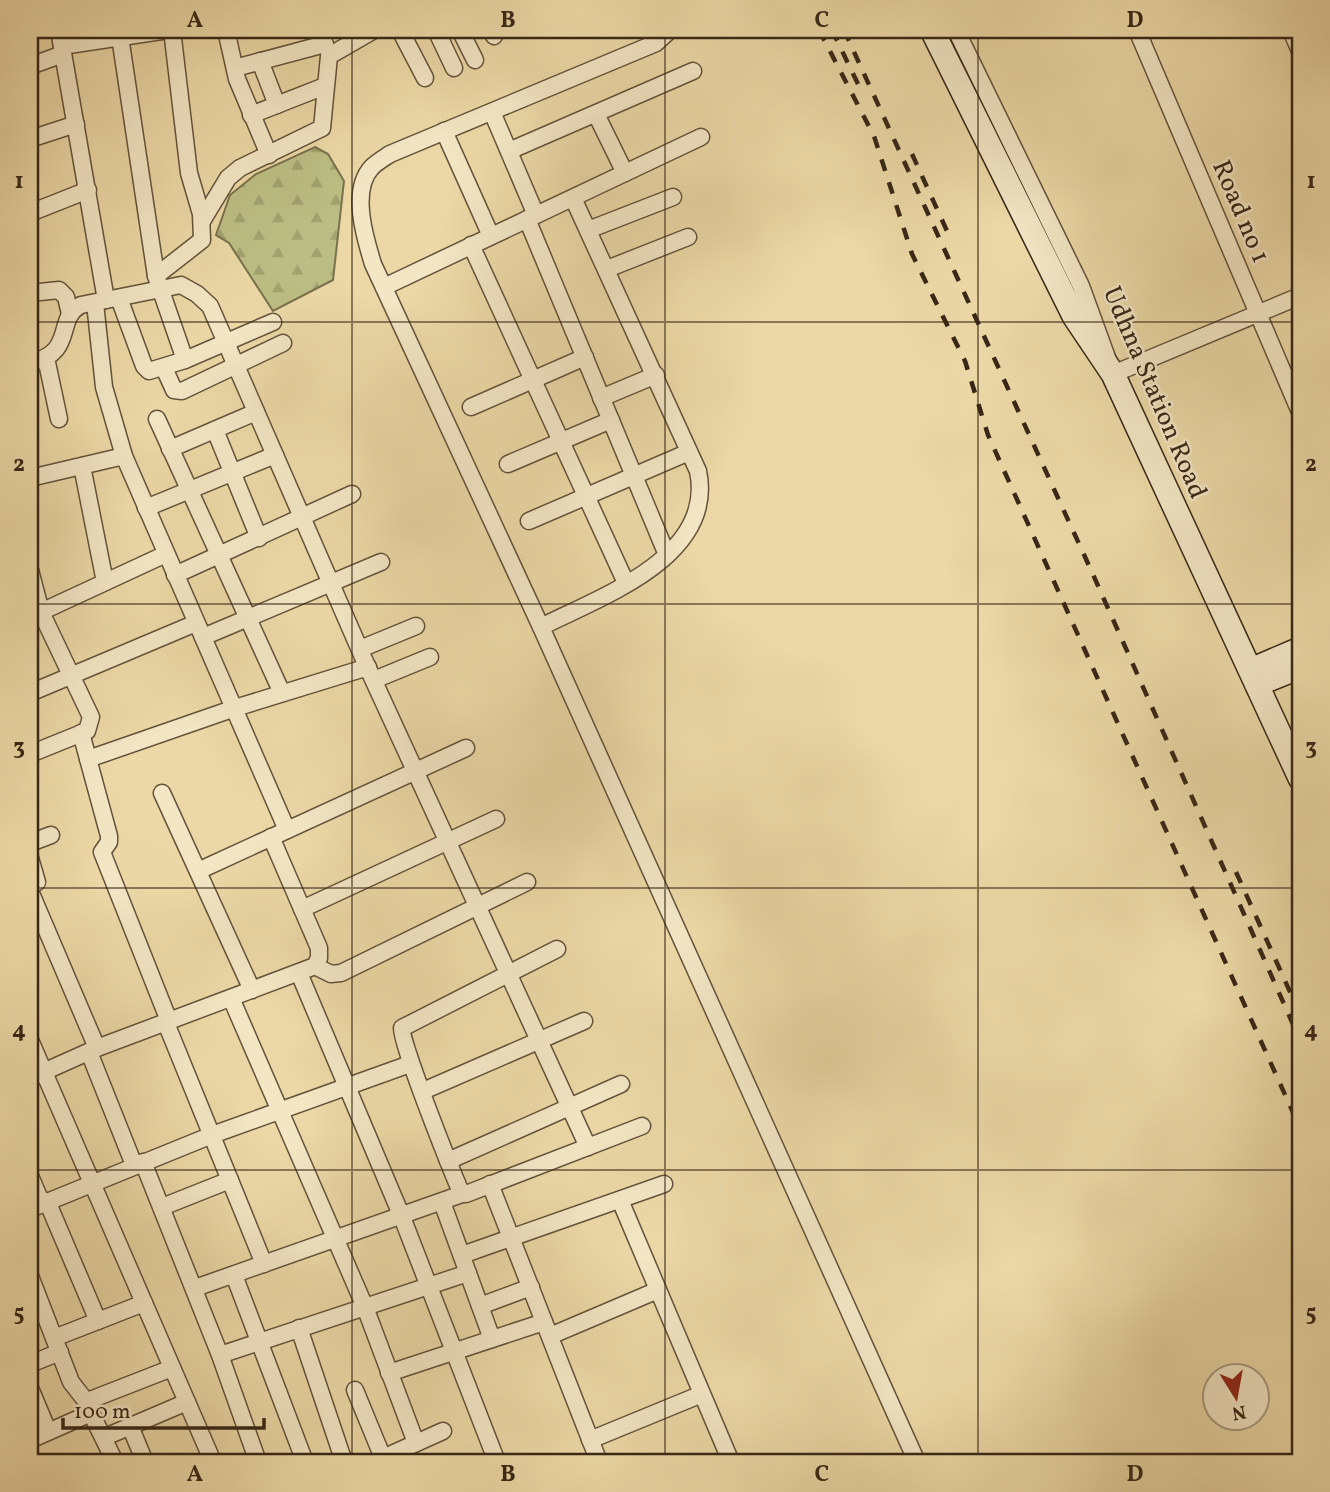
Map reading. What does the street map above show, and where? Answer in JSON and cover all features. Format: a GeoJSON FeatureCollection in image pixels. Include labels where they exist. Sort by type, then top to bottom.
{"type":"FeatureCollection","features":[{"type":"Feature","properties":{"kind":"street"},"geometry":{"type":"LineString","coordinates":[[59,30],[106,300],[104,387],[124,456],[287,830]]}},
{"type":"Feature","properties":{"kind":"street"},"geometry":{"type":"LineString","coordinates":[[30,66],[63,50],[119,33],[170,30],[188,173],[202,221],[202,240],[157,282],[106,300],[81,305],[70,314]]}},
{"type":"Feature","properties":{"kind":"street"},"geometry":{"type":"LineString","coordinates":[[226,30],[234,68],[269,155]]}},
{"type":"Feature","properties":{"kind":"street"},"geometry":{"type":"LineString","coordinates":[[234,68],[374,30]]}},
{"type":"Feature","properties":{"kind":"street"},"geometry":{"type":"LineString","coordinates":[[400,30],[425,78]]}},
{"type":"Feature","properties":{"kind":"street"},"geometry":{"type":"LineString","coordinates":[[436,30],[454,68]]}},
{"type":"Feature","properties":{"kind":"street"},"geometry":{"type":"LineString","coordinates":[[460,30],[475,60]]}},
{"type":"Feature","properties":{"kind":"street"},"geometry":{"type":"LineString","coordinates":[[670,30],[656,43],[390,154],[371,167],[361,195],[366,242],[384,287],[541,627],[917,1462]]}},
{"type":"Feature","properties":{"kind":"street"},"geometry":{"type":"LineString","coordinates":[[932,30],[1062,293],[1114,374],[1300,296]]}},
{"type":"Feature","properties":{"kind":"street","name":"Udhna Station Road"},"geometry":{"type":"LineString","coordinates":[[956,30],[1081,286],[1114,374],[1300,778]]}},
{"type":"Feature","properties":{"kind":"street","name":"Road no 1"},"geometry":{"type":"LineString","coordinates":[[1137,30],[1300,412]]}},
{"type":"Feature","properties":{"kind":"street"},"geometry":{"type":"LineString","coordinates":[[1292,30],[1300,51]]}},
{"type":"Feature","properties":{"kind":"street"},"geometry":{"type":"LineString","coordinates":[[119,33],[157,282],[185,360]]}},
{"type":"Feature","properties":{"kind":"street"},"geometry":{"type":"LineString","coordinates":[[202,221],[228,177],[240,168],[322,128],[326,86],[325,43]]}},
{"type":"Feature","properties":{"kind":"street"},"geometry":{"type":"LineString","coordinates":[[260,61],[277,105]]}},
{"type":"Feature","properties":{"kind":"street"},"geometry":{"type":"LineString","coordinates":[[509,151],[693,71]]}},
{"type":"Feature","properties":{"kind":"street"},"geometry":{"type":"LineString","coordinates":[[251,115],[326,86]]}},
{"type":"Feature","properties":{"kind":"street"},"geometry":{"type":"LineString","coordinates":[[492,111],[584,357],[667,555]]}},
{"type":"Feature","properties":{"kind":"street"},"geometry":{"type":"LineString","coordinates":[[596,114],[625,173]]}},
{"type":"Feature","properties":{"kind":"street"},"geometry":{"type":"LineString","coordinates":[[30,139],[76,124]]}},
{"type":"Feature","properties":{"kind":"street"},"geometry":{"type":"LineString","coordinates":[[444,131],[491,236]]}},
{"type":"Feature","properties":{"kind":"street"},"geometry":{"type":"LineString","coordinates":[[384,287],[701,137]]}},
{"type":"Feature","properties":{"kind":"street"},"geometry":{"type":"LineString","coordinates":[[30,213],[88,190]]}},
{"type":"Feature","properties":{"kind":"street"},"geometry":{"type":"LineString","coordinates":[[588,230],[673,197]]}},
{"type":"Feature","properties":{"kind":"street"},"geometry":{"type":"LineString","coordinates":[[541,627],[626,583],[667,555],[687,534],[699,513],[701,485],[689,452],[573,198]]}},
{"type":"Feature","properties":{"kind":"street"},"geometry":{"type":"LineString","coordinates":[[607,269],[688,237]]}},
{"type":"Feature","properties":{"kind":"street"},"geometry":{"type":"LineString","coordinates":[[471,246],[626,583]]}},
{"type":"Feature","properties":{"kind":"street"},"geometry":{"type":"LineString","coordinates":[[157,282],[181,285],[210,306],[359,649],[588,1147]]}},
{"type":"Feature","properties":{"kind":"street"},"geometry":{"type":"LineString","coordinates":[[30,293],[59,290],[66,297],[70,314],[63,340],[47,358],[30,363]]}},
{"type":"Feature","properties":{"kind":"street"},"geometry":{"type":"LineString","coordinates":[[106,300],[149,371],[185,360],[273,322]]}},
{"type":"Feature","properties":{"kind":"street"},"geometry":{"type":"LineString","coordinates":[[164,368],[171,386],[177,392],[283,343]]}},
{"type":"Feature","properties":{"kind":"street"},"geometry":{"type":"LineString","coordinates":[[471,407],[584,357]]}},
{"type":"Feature","properties":{"kind":"street"},"geometry":{"type":"LineString","coordinates":[[47,358],[58,419]]}},
{"type":"Feature","properties":{"kind":"street"},"geometry":{"type":"LineString","coordinates":[[601,398],[656,375]]}},
{"type":"Feature","properties":{"kind":"street"},"geometry":{"type":"LineString","coordinates":[[170,449],[256,412]]}},
{"type":"Feature","properties":{"kind":"street"},"geometry":{"type":"LineString","coordinates":[[157,419],[282,693]]}},
{"type":"Feature","properties":{"kind":"street"},"geometry":{"type":"LineString","coordinates":[[508,464],[611,420]]}},
{"type":"Feature","properties":{"kind":"street"},"geometry":{"type":"LineString","coordinates":[[215,430],[259,538]]}},
{"type":"Feature","properties":{"kind":"street"},"geometry":{"type":"LineString","coordinates":[[529,521],[689,452]]}},
{"type":"Feature","properties":{"kind":"street"},"geometry":{"type":"LineString","coordinates":[[146,508],[275,455]]}},
{"type":"Feature","properties":{"kind":"street"},"geometry":{"type":"LineString","coordinates":[[30,478],[124,456]]}},
{"type":"Feature","properties":{"kind":"street"},"geometry":{"type":"LineString","coordinates":[[82,466],[105,582]]}},
{"type":"Feature","properties":{"kind":"street"},"geometry":{"type":"LineString","coordinates":[[175,575],[352,494]]}},
{"type":"Feature","properties":{"kind":"street"},"geometry":{"type":"LineString","coordinates":[[35,614],[166,554]]}},
{"type":"Feature","properties":{"kind":"street"},"geometry":{"type":"LineString","coordinates":[[30,693],[70,675],[199,630],[249,618],[381,562]]}},
{"type":"Feature","properties":{"kind":"street"},"geometry":{"type":"LineString","coordinates":[[30,570],[35,614],[91,717],[91,725],[81,733],[30,754]]}},
{"type":"Feature","properties":{"kind":"street"},"geometry":{"type":"LineString","coordinates":[[359,649],[416,626]]}},
{"type":"Feature","properties":{"kind":"street"},"geometry":{"type":"LineString","coordinates":[[1254,677],[1300,649]]}},
{"type":"Feature","properties":{"kind":"street"},"geometry":{"type":"LineString","coordinates":[[88,759],[282,693],[371,674],[430,657]]}},
{"type":"Feature","properties":{"kind":"street"},"geometry":{"type":"LineString","coordinates":[[1254,677],[1300,667]]}},
{"type":"Feature","properties":{"kind":"street"},"geometry":{"type":"LineString","coordinates":[[81,733],[109,836],[109,842],[102,852],[264,1264]]}},
{"type":"Feature","properties":{"kind":"street"},"geometry":{"type":"LineString","coordinates":[[198,870],[466,748]]}},
{"type":"Feature","properties":{"kind":"street"},"geometry":{"type":"LineString","coordinates":[[162,793],[252,990]]}},
{"type":"Feature","properties":{"kind":"street"},"geometry":{"type":"LineString","coordinates":[[302,909],[496,819]]}},
{"type":"Feature","properties":{"kind":"street"},"geometry":{"type":"LineString","coordinates":[[30,843],[51,835]]}},
{"type":"Feature","properties":{"kind":"street"},"geometry":{"type":"LineString","coordinates":[[36,1075],[93,1050],[315,966],[320,958],[319,948],[271,837]]}},
{"type":"Feature","properties":{"kind":"street"},"geometry":{"type":"LineString","coordinates":[[30,858],[37,878],[37,882],[30,889],[139,1163],[162,1207],[195,1289],[258,1462]]}},
{"type":"Feature","properties":{"kind":"street"},"geometry":{"type":"LineString","coordinates":[[315,966],[331,974],[341,973],[527,882]]}},
{"type":"Feature","properties":{"kind":"street"},"geometry":{"type":"LineString","coordinates":[[463,1194],[410,1064],[400,1034],[402,1028],[557,949]]}},
{"type":"Feature","properties":{"kind":"street"},"geometry":{"type":"LineString","coordinates":[[299,972],[402,1217],[497,1462]]}},
{"type":"Feature","properties":{"kind":"street"},"geometry":{"type":"LineString","coordinates":[[231,998],[365,1307],[389,1373],[409,1451]]}},
{"type":"Feature","properties":{"kind":"street"},"geometry":{"type":"LineString","coordinates":[[423,1091],[584,1021]]}},
{"type":"Feature","properties":{"kind":"street"},"geometry":{"type":"LineString","coordinates":[[30,1040],[36,1075],[91,1182],[213,1462]]}},
{"type":"Feature","properties":{"kind":"street"},"geometry":{"type":"LineString","coordinates":[[40,1205],[212,1135],[410,1064]]}},
{"type":"Feature","properties":{"kind":"street"},"geometry":{"type":"LineString","coordinates":[[448,1161],[621,1084]]}},
{"type":"Feature","properties":{"kind":"street"},"geometry":{"type":"LineString","coordinates":[[195,1289],[402,1217],[642,1126]]}},
{"type":"Feature","properties":{"kind":"street"},"geometry":{"type":"LineString","coordinates":[[30,1176],[40,1205],[98,1321]]}},
{"type":"Feature","properties":{"kind":"street"},"geometry":{"type":"LineString","coordinates":[[162,1207],[230,1180]]}},
{"type":"Feature","properties":{"kind":"street"},"geometry":{"type":"LineString","coordinates":[[490,1184],[599,1462]]}},
{"type":"Feature","properties":{"kind":"street"},"geometry":{"type":"LineString","coordinates":[[462,1255],[664,1184]]}},
{"type":"Feature","properties":{"kind":"street"},"geometry":{"type":"LineString","coordinates":[[620,1200],[731,1462]]}},
{"type":"Feature","properties":{"kind":"street"},"geometry":{"type":"LineString","coordinates":[[442,1202],[492,1339]]}},
{"type":"Feature","properties":{"kind":"street"},"geometry":{"type":"LineString","coordinates":[[220,1355],[468,1273]]}},
{"type":"Feature","properties":{"kind":"street"},"geometry":{"type":"LineString","coordinates":[[234,1275],[305,1462]]}},
{"type":"Feature","properties":{"kind":"street"},"geometry":{"type":"LineString","coordinates":[[30,1276],[75,1390],[90,1409],[116,1462]]}},
{"type":"Feature","properties":{"kind":"street"},"geometry":{"type":"LineString","coordinates":[[480,1306],[531,1287]]}},
{"type":"Feature","properties":{"kind":"street"},"geometry":{"type":"LineString","coordinates":[[389,1373],[492,1339],[547,1329],[658,1290]]}},
{"type":"Feature","properties":{"kind":"street"},"geometry":{"type":"LineString","coordinates":[[30,1364],[98,1321],[144,1303]]}},
{"type":"Feature","properties":{"kind":"street"},"geometry":{"type":"LineString","coordinates":[[299,1328],[344,1462]]}},
{"type":"Feature","properties":{"kind":"street"},"geometry":{"type":"LineString","coordinates":[[90,1409],[92,1398],[172,1368]]}},
{"type":"Feature","properties":{"kind":"street"},"geometry":{"type":"LineString","coordinates":[[30,1388],[48,1431]]}},
{"type":"Feature","properties":{"kind":"street"},"geometry":{"type":"LineString","coordinates":[[355,1390],[379,1460],[409,1451],[443,1431]]}},
{"type":"Feature","properties":{"kind":"street"},"geometry":{"type":"LineString","coordinates":[[590,1440],[702,1394]]}},
{"type":"Feature","properties":{"kind":"street"},"geometry":{"type":"LineString","coordinates":[[105,1437],[187,1402]]}},
{"type":"Feature","properties":{"kind":"street"},"geometry":{"type":"LineString","coordinates":[[30,1440],[90,1409]]}},
{"type":"Feature","properties":{"kind":"street"},"geometry":{"type":"LineString","coordinates":[[130,1426],[145,1462]]}},
{"type":"Feature","properties":{"kind":"green space"},"geometry":{"type":"Polygon","coordinates":[[[315,147],[328,154],[344,181],[333,280],[273,311],[229,243],[216,235],[230,195],[256,174],[315,147]]]}},
{"type":"Feature","properties":{"kind":"railway"},"geometry":{"type":"LineString","coordinates":[[819,30],[874,136],[912,254],[965,361],[988,435],[1300,1128]]}},
{"type":"Feature","properties":{"kind":"railway"},"geometry":{"type":"LineString","coordinates":[[832,30],[858,84]]}},
{"type":"Feature","properties":{"kind":"railway"},"geometry":{"type":"LineString","coordinates":[[844,30],[1091,570],[1300,1040]]}},
{"type":"Feature","properties":{"kind":"railway"},"geometry":{"type":"LineString","coordinates":[[912,154],[947,231]]}},
{"type":"Feature","properties":{"kind":"railway"},"geometry":{"type":"LineString","coordinates":[[1236,872],[1300,1014]]}}]}
